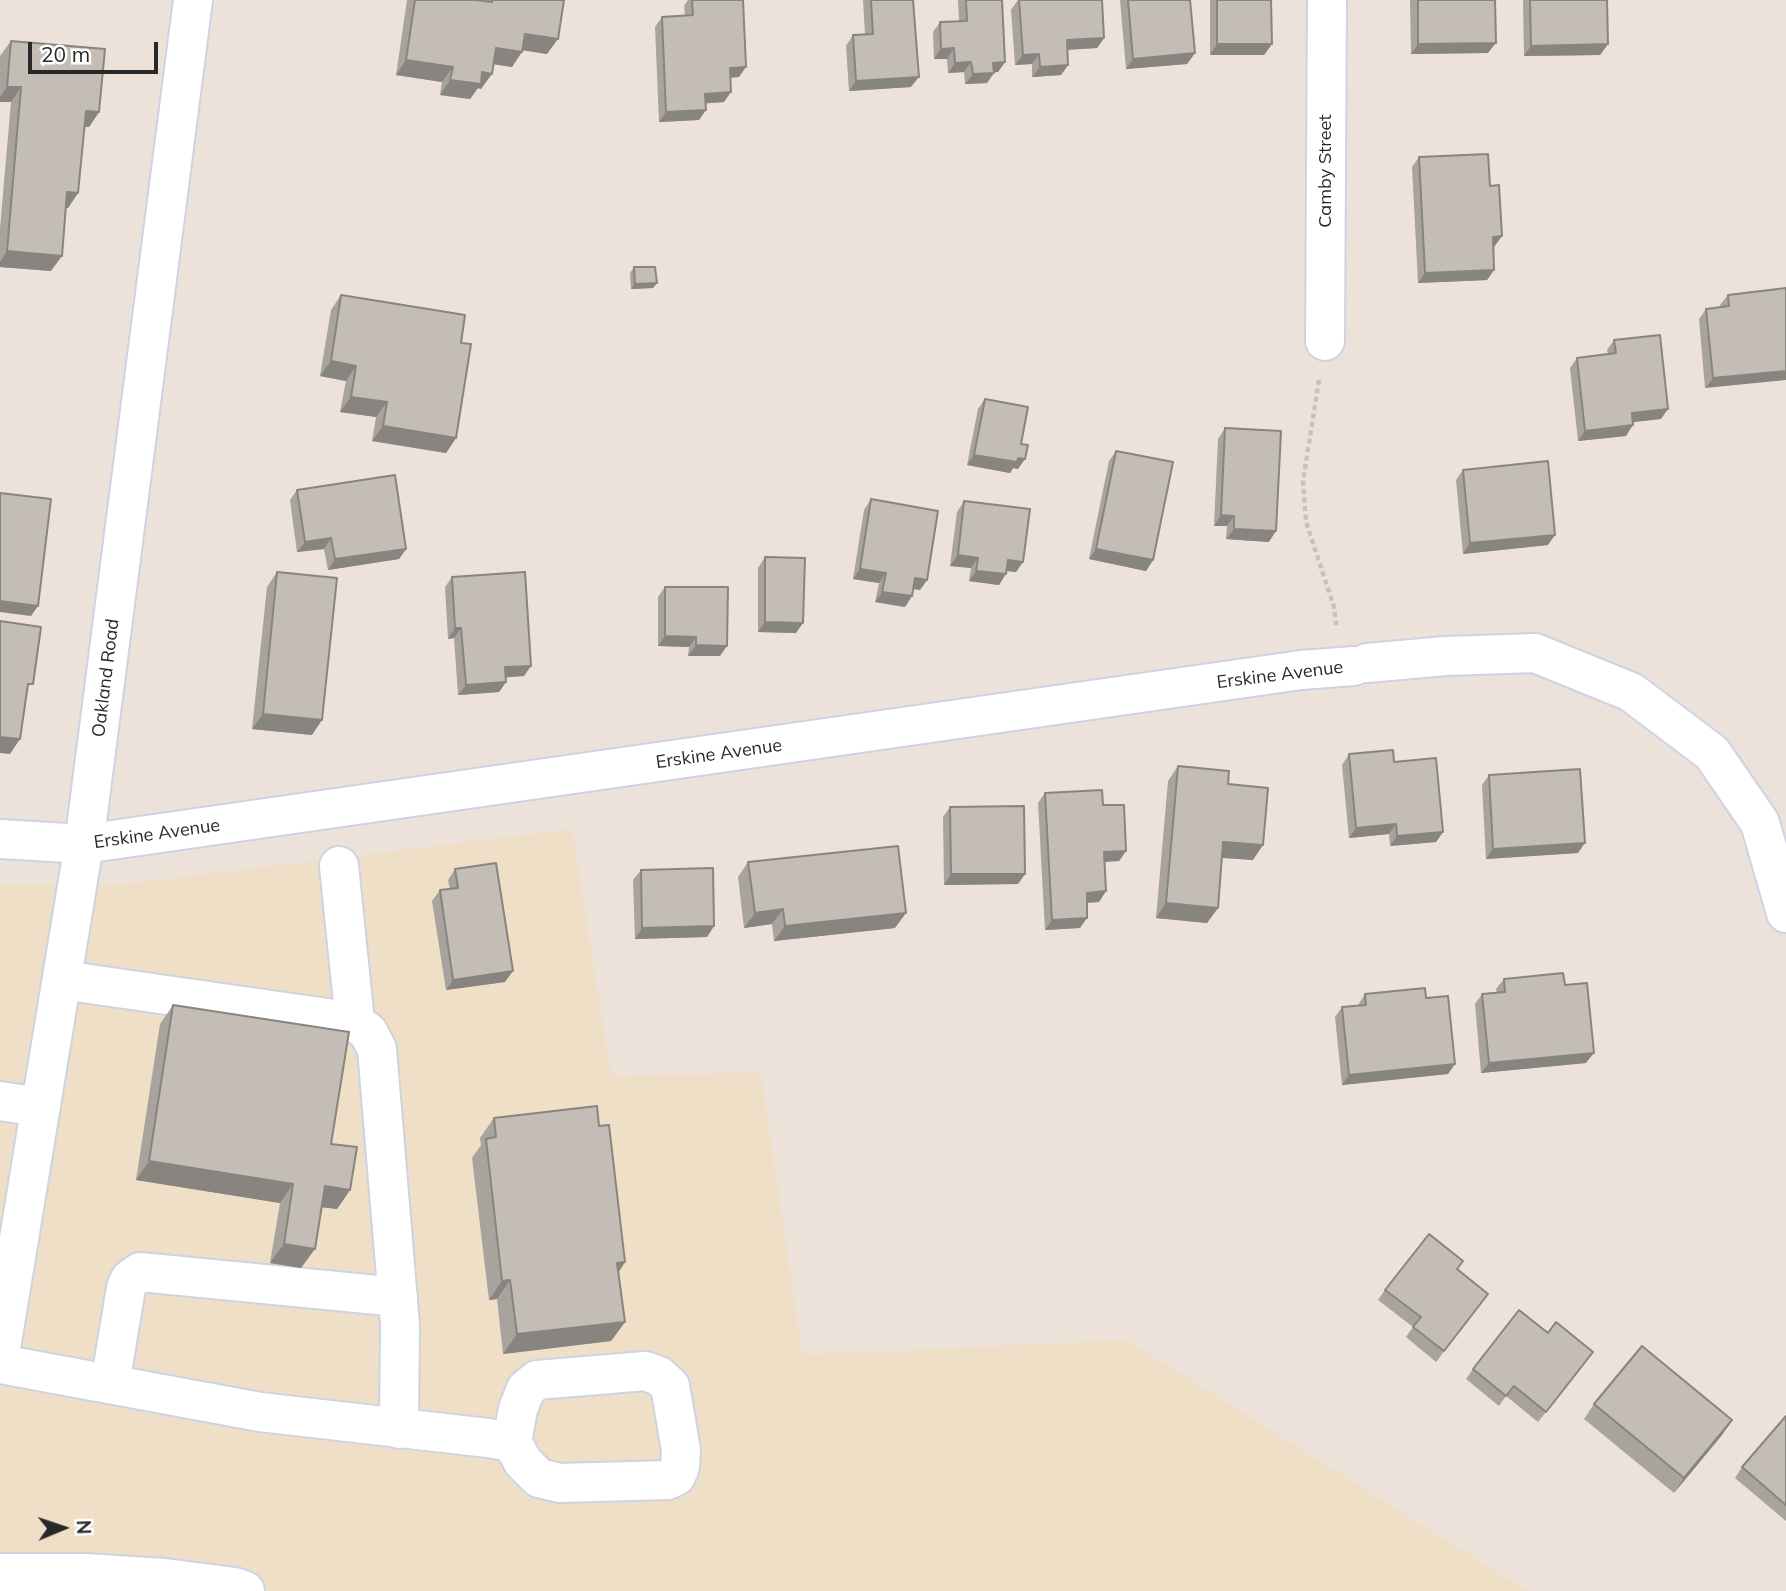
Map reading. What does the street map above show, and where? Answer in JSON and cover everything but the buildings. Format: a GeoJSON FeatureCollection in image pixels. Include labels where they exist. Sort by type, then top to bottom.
{"type":"FeatureCollection","features":[{"type":"Feature","properties":{"kind":"street","name":"Oakland Road"},"geometry":{"type":"LineString","coordinates":[[0,1354],[84,844],[193,0]]}},
{"type":"Feature","properties":{"kind":"street","name":"Camby Street"},"geometry":{"type":"LineString","coordinates":[[1325,341],[1327,0]]}},
{"type":"Feature","properties":{"kind":"street","name":"Erskine Avenue"},"geometry":{"type":"LineString","coordinates":[[0,839],[84,844],[1301,670],[1446,656],[1535,653],[1631,692],[1712,753],[1760,823],[1786,913]]}},
{"type":"Feature","properties":{"kind":"street"},"geometry":{"type":"LineString","coordinates":[[339,866],[355,1022]]}},
{"type":"Feature","properties":{"kind":"street"},"geometry":{"type":"LineString","coordinates":[[62,981],[355,1022],[368,1032],[377,1049],[398,1297],[399,1429]]}},
{"type":"Feature","properties":{"kind":"street"},"geometry":{"type":"LineString","coordinates":[[0,1101],[41,1107]]}},
{"type":"Feature","properties":{"kind":"street"},"geometry":{"type":"LineString","coordinates":[[110,1384],[126,1288],[130,1279],[140,1272],[398,1297]]}},
{"type":"Feature","properties":{"kind":"street"},"geometry":{"type":"LineString","coordinates":[[0,1364],[260,1412],[512,1442]]}},
{"type":"Feature","properties":{"kind":"street"},"geometry":{"type":"LineString","coordinates":[[0,1573],[84,1582],[166,1578],[235,1587],[245,1591]]}},
{"type":"Feature","properties":{"kind":"path"},"geometry":{"type":"LineString","coordinates":[[1325,341],[1303,481],[1306,523],[1354,665]]}},
{"type":"Feature","properties":{"kind":"shaded area"},"geometry":{"type":"Polygon","coordinates":[[[572,829],[611,1076],[761,1073],[802,1355],[1127,1340],[1527,1591],[0,1591],[0,885],[128,884],[572,829]]]}}]}
